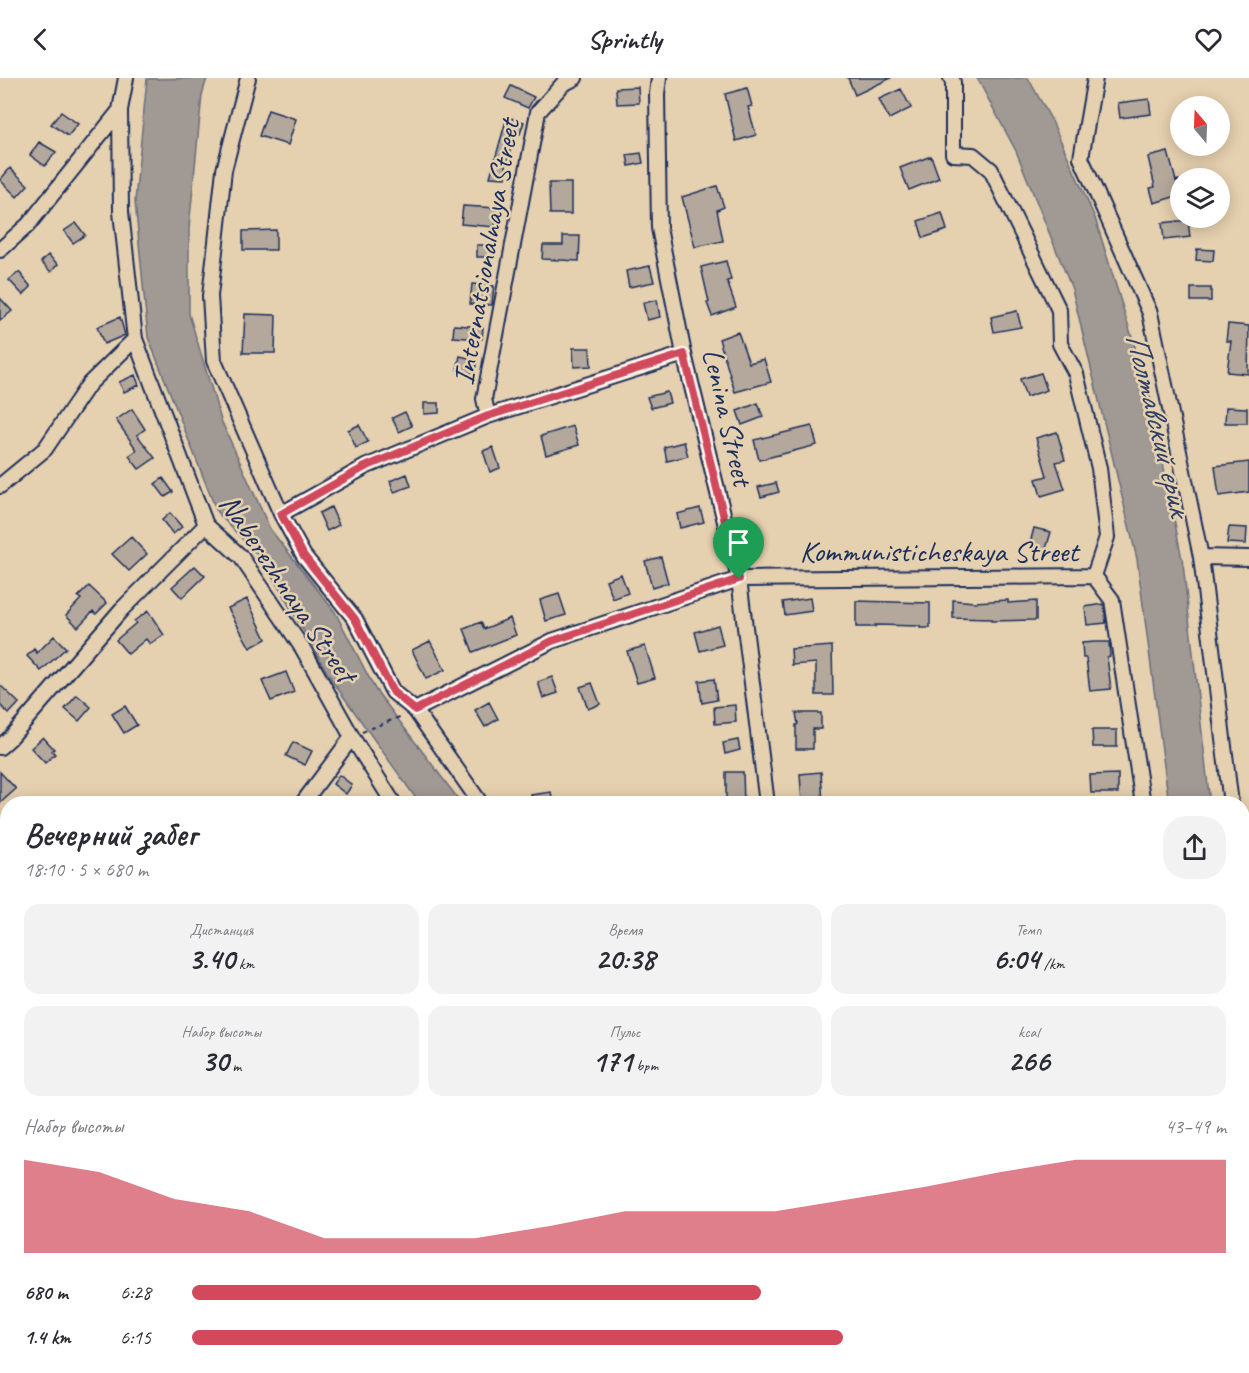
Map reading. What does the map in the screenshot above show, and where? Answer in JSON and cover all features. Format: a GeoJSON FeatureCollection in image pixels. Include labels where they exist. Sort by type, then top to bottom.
{"type":"FeatureCollection","features":[{"type":"Feature","properties":{"kind":"street","name":"Naberezhnaya Street"},"geometry":{"type":"LineString","coordinates":[[126,78],[120,110],[121,212],[135,339],[206,525],[241,557],[303,649],[351,737],[389,796]]}},
{"type":"Feature","properties":{"kind":"street","name":"Naberezhnaya Street"},"geometry":{"type":"LineString","coordinates":[[248,78],[224,170],[210,296],[214,361],[281,514],[304,556],[355,619],[393,692],[415,710],[475,796]]}},
{"type":"Feature","properties":{"kind":"street","name":"Internatsionalnaya Street"},"geometry":{"type":"LineString","coordinates":[[488,416],[484,399],[538,112],[563,84],[575,78]]}},
{"type":"Feature","properties":{"kind":"street","name":"Lenina Street"},"geometry":{"type":"LineString","coordinates":[[659,78],[657,94],[659,228],[684,354],[739,579],[766,796]]}},
{"type":"Feature","properties":{"kind":"street"},"geometry":{"type":"LineString","coordinates":[[951,78],[953,82],[953,154],[973,155],[991,170],[1059,309],[1060,344],[1076,374],[1099,468],[1107,537],[1094,576],[1112,600],[1142,796]]}},
{"type":"Feature","properties":{"kind":"street"},"geometry":{"type":"LineString","coordinates":[[1095,78],[1082,158],[1150,313],[1201,557],[1230,796]]}},
{"type":"Feature","properties":{"kind":"street"},"geometry":{"type":"LineString","coordinates":[[0,250],[28,225],[120,110]]}},
{"type":"Feature","properties":{"kind":"street"},"geometry":{"type":"LineString","coordinates":[[0,486],[45,449],[89,384],[135,339]]}},
{"type":"Feature","properties":{"kind":"street","name":"Internatsionalnaya Street"},"geometry":{"type":"LineString","coordinates":[[281,514],[365,467],[488,416],[684,354]]}},
{"type":"Feature","properties":{"kind":"street"},"geometry":{"type":"LineString","coordinates":[[0,747],[122,609],[206,525]]}},
{"type":"Feature","properties":{"kind":"street"},"geometry":{"type":"LineString","coordinates":[[1201,557],[1249,558]]}},
{"type":"Feature","properties":{"kind":"street","name":"Kommunisticheskaya Street"},"geometry":{"type":"LineString","coordinates":[[415,710],[552,641],[739,579],[1094,576]]}},
{"type":"Feature","properties":{"kind":"street"},"geometry":{"type":"LineString","coordinates":[[308,796],[351,737]]}},
{"type":"Feature","properties":{"kind":"path"},"geometry":{"type":"LineString","coordinates":[[351,737],[415,710]]}},
{"type":"Feature","properties":{"kind":"shaded area"},"geometry":{"type":"Polygon","coordinates":[[[207,78],[202,95],[189,228],[189,314],[221,420],[270,529],[335,612],[375,689],[456,796],[414,796],[331,679],[264,562],[217,512],[148,337],[135,201],[147,79],[207,78]]]}},
{"type":"Feature","properties":{"kind":"shaded area"},"geometry":{"type":"Polygon","coordinates":[[[977,78],[1028,78],[1052,121],[1095,218],[1149,392],[1183,564],[1209,796],[1168,796],[1137,559],[1072,289],[1016,151],[977,78]]]}},
{"type":"Feature","properties":{"kind":"building"},"geometry":{"type":"Polygon","coordinates":[[[848,78],[891,78],[855,95],[848,78]]]}},
{"type":"Feature","properties":{"kind":"building"},"geometry":{"type":"Polygon","coordinates":[[[511,86],[534,97],[528,108],[505,98],[511,86]]]}},
{"type":"Feature","properties":{"kind":"building"},"geometry":{"type":"Polygon","coordinates":[[[638,87],[639,103],[617,104],[616,88],[638,87]]]}},
{"type":"Feature","properties":{"kind":"building"},"geometry":{"type":"Polygon","coordinates":[[[747,88],[752,106],[748,107],[756,135],[736,141],[725,94],[747,88]]]}},
{"type":"Feature","properties":{"kind":"building"},"geometry":{"type":"Polygon","coordinates":[[[901,89],[911,108],[889,119],[879,99],[901,89]]]}},
{"type":"Feature","properties":{"kind":"building"},"geometry":{"type":"Polygon","coordinates":[[[1149,99],[1151,114],[1120,118],[1118,103],[1149,99]]]}},
{"type":"Feature","properties":{"kind":"building"},"geometry":{"type":"Polygon","coordinates":[[[268,110],[296,119],[288,145],[259,136],[268,110]]]}},
{"type":"Feature","properties":{"kind":"building"},"geometry":{"type":"Polygon","coordinates":[[[61,112],[78,124],[68,136],[51,124],[61,112]]]}},
{"type":"Feature","properties":{"kind":"building"},"geometry":{"type":"Polygon","coordinates":[[[507,117],[524,122],[520,134],[515,132],[506,166],[506,178],[490,177],[507,117]]]}},
{"type":"Feature","properties":{"kind":"building"},"geometry":{"type":"Polygon","coordinates":[[[39,142],[56,152],[45,166],[30,155],[39,142]]]}},
{"type":"Feature","properties":{"kind":"building"},"geometry":{"type":"Polygon","coordinates":[[[1168,152],[1172,168],[1170,168],[1170,198],[1154,203],[1150,188],[1155,187],[1148,157],[1168,152]]]}},
{"type":"Feature","properties":{"kind":"building"},"geometry":{"type":"Polygon","coordinates":[[[641,153],[643,163],[629,166],[627,155],[641,153]]]}},
{"type":"Feature","properties":{"kind":"building"},"geometry":{"type":"Polygon","coordinates":[[[931,156],[939,178],[909,190],[900,168],[931,156]]]}},
{"type":"Feature","properties":{"kind":"building"},"geometry":{"type":"Polygon","coordinates":[[[10,168],[28,185],[17,197],[0,180],[10,168]]]}},
{"type":"Feature","properties":{"kind":"building"},"geometry":{"type":"Polygon","coordinates":[[[549,183],[571,183],[571,214],[550,214],[549,183]]]}},
{"type":"Feature","properties":{"kind":"building"},"geometry":{"type":"Polygon","coordinates":[[[717,186],[724,207],[717,210],[723,241],[695,247],[682,197],[717,186]]]}},
{"type":"Feature","properties":{"kind":"building"},"geometry":{"type":"Polygon","coordinates":[[[463,206],[497,208],[495,227],[461,224],[463,206]]]}},
{"type":"Feature","properties":{"kind":"building"},"geometry":{"type":"Polygon","coordinates":[[[942,213],[947,230],[923,238],[918,221],[942,213]]]}},
{"type":"Feature","properties":{"kind":"building"},"geometry":{"type":"Polygon","coordinates":[[[1170,222],[1170,228],[1189,228],[1190,237],[1164,240],[1162,223],[1170,222]]]}},
{"type":"Feature","properties":{"kind":"building"},"geometry":{"type":"Polygon","coordinates":[[[76,223],[85,235],[73,243],[64,231],[76,223]]]}},
{"type":"Feature","properties":{"kind":"building"},"geometry":{"type":"Polygon","coordinates":[[[276,230],[276,250],[243,250],[243,231],[276,230]]]}},
{"type":"Feature","properties":{"kind":"building"},"geometry":{"type":"Polygon","coordinates":[[[563,236],[580,236],[579,261],[542,259],[543,245],[563,245],[563,236]]]}},
{"type":"Feature","properties":{"kind":"building"},"geometry":{"type":"Polygon","coordinates":[[[477,245],[494,245],[494,257],[477,257],[477,245]]]}},
{"type":"Feature","properties":{"kind":"building"},"geometry":{"type":"Polygon","coordinates":[[[1197,249],[1214,250],[1213,261],[1196,260],[1197,249]]]}},
{"type":"Feature","properties":{"kind":"building"},"geometry":{"type":"Polygon","coordinates":[[[48,255],[58,264],[51,272],[41,262],[48,255]]]}},
{"type":"Feature","properties":{"kind":"building"},"geometry":{"type":"Polygon","coordinates":[[[726,261],[731,280],[727,281],[736,307],[712,316],[707,303],[709,302],[701,267],[726,261]]]}},
{"type":"Feature","properties":{"kind":"building"},"geometry":{"type":"Polygon","coordinates":[[[650,266],[654,282],[629,287],[626,271],[650,266]]]}},
{"type":"Feature","properties":{"kind":"building"},"geometry":{"type":"Polygon","coordinates":[[[19,272],[31,287],[23,295],[9,280],[19,272]]]}},
{"type":"Feature","properties":{"kind":"building"},"geometry":{"type":"Polygon","coordinates":[[[472,284],[494,286],[492,305],[470,304],[472,284]]]}},
{"type":"Feature","properties":{"kind":"building"},"geometry":{"type":"Polygon","coordinates":[[[1191,288],[1211,288],[1211,301],[1191,301],[1191,288]]]}},
{"type":"Feature","properties":{"kind":"building"},"geometry":{"type":"Polygon","coordinates":[[[0,298],[12,311],[0,321],[0,298]]]}},
{"type":"Feature","properties":{"kind":"building"},"geometry":{"type":"Polygon","coordinates":[[[657,300],[660,317],[647,320],[643,303],[657,300]]]}},
{"type":"Feature","properties":{"kind":"building"},"geometry":{"type":"Polygon","coordinates":[[[1017,311],[1021,327],[994,332],[991,317],[1017,311]]]}},
{"type":"Feature","properties":{"kind":"building"},"geometry":{"type":"Polygon","coordinates":[[[245,314],[276,315],[275,353],[243,353],[245,314]]]}},
{"type":"Feature","properties":{"kind":"building"},"geometry":{"type":"Polygon","coordinates":[[[120,317],[125,335],[104,344],[97,327],[120,317]]]}},
{"type":"Feature","properties":{"kind":"building"},"geometry":{"type":"Polygon","coordinates":[[[1228,324],[1249,326],[1248,374],[1227,372],[1231,341],[1226,341],[1228,324]]]}},
{"type":"Feature","properties":{"kind":"building"},"geometry":{"type":"Polygon","coordinates":[[[454,325],[483,327],[482,339],[453,337],[454,325]]]}},
{"type":"Feature","properties":{"kind":"building"},"geometry":{"type":"Polygon","coordinates":[[[738,332],[749,363],[764,359],[771,382],[735,392],[719,339],[738,332]]]}},
{"type":"Feature","properties":{"kind":"building"},"geometry":{"type":"Polygon","coordinates":[[[573,348],[590,348],[591,366],[574,367],[573,348]]]}},
{"type":"Feature","properties":{"kind":"building"},"geometry":{"type":"Polygon","coordinates":[[[460,356],[477,360],[474,374],[457,370],[460,356]]]}},
{"type":"Feature","properties":{"kind":"building"},"geometry":{"type":"Polygon","coordinates":[[[1041,373],[1047,390],[1026,397],[1020,379],[1041,373]]]}},
{"type":"Feature","properties":{"kind":"building"},"geometry":{"type":"Polygon","coordinates":[[[135,375],[139,385],[124,392],[119,382],[135,375]]]}},
{"type":"Feature","properties":{"kind":"building"},"geometry":{"type":"Polygon","coordinates":[[[667,392],[670,403],[651,408],[647,397],[667,392]]]}},
{"type":"Feature","properties":{"kind":"building"},"geometry":{"type":"Polygon","coordinates":[[[424,403],[439,403],[439,413],[424,414],[424,403]]]}},
{"type":"Feature","properties":{"kind":"building"},"geometry":{"type":"Polygon","coordinates":[[[758,403],[763,417],[742,425],[737,411],[758,403]]]}},
{"type":"Feature","properties":{"kind":"building"},"geometry":{"type":"Polygon","coordinates":[[[1226,407],[1247,408],[1247,423],[1225,423],[1226,407]]]}},
{"type":"Feature","properties":{"kind":"building"},"geometry":{"type":"Polygon","coordinates":[[[132,409],[145,429],[137,435],[155,458],[139,469],[129,456],[137,450],[116,420],[132,409]]]}},
{"type":"Feature","properties":{"kind":"building"},"geometry":{"type":"Polygon","coordinates":[[[405,412],[412,426],[399,432],[392,418],[405,412]]]}},
{"type":"Feature","properties":{"kind":"building"},"geometry":{"type":"Polygon","coordinates":[[[359,425],[368,442],[356,448],[348,430],[359,425]]]}},
{"type":"Feature","properties":{"kind":"building"},"geometry":{"type":"Polygon","coordinates":[[[573,426],[579,445],[546,455],[541,436],[573,426]]]}},
{"type":"Feature","properties":{"kind":"building"},"geometry":{"type":"Polygon","coordinates":[[[812,426],[817,445],[759,460],[754,440],[812,426]]]}},
{"type":"Feature","properties":{"kind":"building"},"geometry":{"type":"Polygon","coordinates":[[[1057,432],[1065,460],[1056,462],[1065,489],[1041,496],[1036,479],[1047,476],[1036,438],[1057,432]]]}},
{"type":"Feature","properties":{"kind":"building"},"geometry":{"type":"Polygon","coordinates":[[[684,442],[688,456],[667,461],[664,447],[684,442]]]}},
{"type":"Feature","properties":{"kind":"building"},"geometry":{"type":"Polygon","coordinates":[[[493,447],[500,468],[490,472],[483,451],[493,447]]]}},
{"type":"Feature","properties":{"kind":"building"},"geometry":{"type":"Polygon","coordinates":[[[1249,462],[1249,492],[1219,496],[1215,466],[1249,462]]]}},
{"type":"Feature","properties":{"kind":"building"},"geometry":{"type":"Polygon","coordinates":[[[407,474],[411,486],[394,492],[390,481],[407,474]]]}},
{"type":"Feature","properties":{"kind":"building"},"geometry":{"type":"Polygon","coordinates":[[[163,478],[173,492],[165,497],[155,484],[163,478]]]}},
{"type":"Feature","properties":{"kind":"building"},"geometry":{"type":"Polygon","coordinates":[[[776,483],[779,492],[761,497],[758,487],[776,483]]]}},
{"type":"Feature","properties":{"kind":"building"},"geometry":{"type":"Polygon","coordinates":[[[331,507],[339,525],[327,531],[319,513],[331,507]]]}},
{"type":"Feature","properties":{"kind":"building"},"geometry":{"type":"Polygon","coordinates":[[[700,508],[704,522],[680,528],[677,514],[700,508]]]}},
{"type":"Feature","properties":{"kind":"building"},"geometry":{"type":"Polygon","coordinates":[[[170,513],[182,527],[173,534],[162,520],[170,513]]]}},
{"type":"Feature","properties":{"kind":"building"},"geometry":{"type":"Polygon","coordinates":[[[1229,527],[1247,528],[1246,544],[1227,543],[1229,527]]]}},
{"type":"Feature","properties":{"kind":"building"},"geometry":{"type":"Polygon","coordinates":[[[1034,528],[1051,532],[1045,552],[1029,547],[1034,528]]]}},
{"type":"Feature","properties":{"kind":"building"},"geometry":{"type":"Polygon","coordinates":[[[131,537],[147,554],[129,571],[112,554],[131,537]]]}},
{"type":"Feature","properties":{"kind":"building"},"geometry":{"type":"Polygon","coordinates":[[[661,557],[668,583],[652,588],[645,561],[661,557]]]}},
{"type":"Feature","properties":{"kind":"building"},"geometry":{"type":"Polygon","coordinates":[[[195,566],[205,576],[182,598],[172,587],[195,566]]]}},
{"type":"Feature","properties":{"kind":"building"},"geometry":{"type":"Polygon","coordinates":[[[621,574],[628,593],[613,599],[606,580],[621,574]]]}},
{"type":"Feature","properties":{"kind":"building"},"geometry":{"type":"Polygon","coordinates":[[[89,586],[107,603],[96,614],[93,611],[78,627],[66,615],[81,599],[78,597],[89,586]]]}},
{"type":"Feature","properties":{"kind":"building"},"geometry":{"type":"Polygon","coordinates":[[[559,594],[566,615],[546,621],[540,600],[559,594]]]}},
{"type":"Feature","properties":{"kind":"building"},"geometry":{"type":"Polygon","coordinates":[[[810,598],[812,611],[785,615],[783,602],[810,598]]]}},
{"type":"Feature","properties":{"kind":"building"},"geometry":{"type":"Polygon","coordinates":[[[247,599],[266,639],[250,648],[228,608],[247,599]]]}},
{"type":"Feature","properties":{"kind":"building"},"geometry":{"type":"Polygon","coordinates":[[[953,600],[974,602],[1008,600],[1008,603],[1036,601],[1036,620],[991,621],[991,619],[953,618],[953,600]]]}},
{"type":"Feature","properties":{"kind":"building"},"geometry":{"type":"Polygon","coordinates":[[[856,601],[930,603],[930,628],[875,625],[875,627],[856,627],[856,601]]]}},
{"type":"Feature","properties":{"kind":"building"},"geometry":{"type":"Polygon","coordinates":[[[1104,604],[1106,623],[1087,625],[1085,607],[1104,604]]]}},
{"type":"Feature","properties":{"kind":"building"},"geometry":{"type":"Polygon","coordinates":[[[148,611],[164,635],[150,644],[146,639],[128,654],[116,640],[136,623],[134,621],[148,611]]]}},
{"type":"Feature","properties":{"kind":"building"},"geometry":{"type":"Polygon","coordinates":[[[510,618],[516,635],[473,652],[464,629],[481,622],[484,629],[510,618]]]}},
{"type":"Feature","properties":{"kind":"building"},"geometry":{"type":"Polygon","coordinates":[[[718,625],[723,645],[700,651],[695,632],[718,625]]]}},
{"type":"Feature","properties":{"kind":"building"},"geometry":{"type":"Polygon","coordinates":[[[54,636],[66,648],[41,671],[27,656],[34,649],[37,653],[54,636]]]}},
{"type":"Feature","properties":{"kind":"building"},"geometry":{"type":"Polygon","coordinates":[[[430,641],[445,670],[426,679],[412,650],[430,641]]]}},
{"type":"Feature","properties":{"kind":"building"},"geometry":{"type":"Polygon","coordinates":[[[1109,642],[1110,656],[1107,657],[1111,689],[1090,691],[1082,643],[1109,642]]]}},
{"type":"Feature","properties":{"kind":"building"},"geometry":{"type":"Polygon","coordinates":[[[645,646],[655,678],[637,683],[627,651],[645,646]]]}},
{"type":"Feature","properties":{"kind":"building"},"geometry":{"type":"Polygon","coordinates":[[[832,646],[833,695],[816,695],[816,663],[792,665],[791,649],[832,646]]]}},
{"type":"Feature","properties":{"kind":"building"},"geometry":{"type":"Polygon","coordinates":[[[286,672],[294,692],[271,701],[262,681],[286,672]]]}},
{"type":"Feature","properties":{"kind":"building"},"geometry":{"type":"Polygon","coordinates":[[[552,677],[558,693],[543,698],[538,682],[552,677]]]}},
{"type":"Feature","properties":{"kind":"building"},"geometry":{"type":"Polygon","coordinates":[[[714,679],[717,700],[702,703],[699,681],[714,679]]]}},
{"type":"Feature","properties":{"kind":"building"},"geometry":{"type":"Polygon","coordinates":[[[592,683],[600,704],[588,709],[580,687],[592,683]]]}},
{"type":"Feature","properties":{"kind":"building"},"geometry":{"type":"Polygon","coordinates":[[[0,685],[19,703],[9,714],[0,705],[0,685]]]}},
{"type":"Feature","properties":{"kind":"building"},"geometry":{"type":"Polygon","coordinates":[[[77,695],[91,707],[79,721],[65,709],[77,695]]]}},
{"type":"Feature","properties":{"kind":"building"},"geometry":{"type":"Polygon","coordinates":[[[489,702],[498,719],[485,727],[475,710],[489,702]]]}},
{"type":"Feature","properties":{"kind":"building"},"geometry":{"type":"Polygon","coordinates":[[[735,705],[736,722],[715,724],[714,707],[735,705]]]}},
{"type":"Feature","properties":{"kind":"building"},"geometry":{"type":"Polygon","coordinates":[[[125,706],[137,725],[124,733],[112,714],[125,706]]]}},
{"type":"Feature","properties":{"kind":"building"},"geometry":{"type":"Polygon","coordinates":[[[796,713],[821,713],[821,729],[813,729],[813,749],[796,749],[796,725],[798,724],[796,713]]]}},
{"type":"Feature","properties":{"kind":"building"},"geometry":{"type":"Polygon","coordinates":[[[1092,730],[1117,730],[1117,747],[1093,747],[1092,730]]]}},
{"type":"Feature","properties":{"kind":"building"},"geometry":{"type":"Polygon","coordinates":[[[43,737],[54,749],[52,751],[55,754],[45,763],[31,748],[43,737]]]}},
{"type":"Feature","properties":{"kind":"building"},"geometry":{"type":"Polygon","coordinates":[[[738,740],[740,750],[725,754],[723,743],[738,740]]]}},
{"type":"Feature","properties":{"kind":"building"},"geometry":{"type":"Polygon","coordinates":[[[293,742],[312,751],[305,765],[286,756],[293,742]]]}},
{"type":"Feature","properties":{"kind":"building"},"geometry":{"type":"Polygon","coordinates":[[[0,772],[16,789],[8,796],[0,796],[0,772]]]}},
{"type":"Feature","properties":{"kind":"building"},"geometry":{"type":"Polygon","coordinates":[[[726,772],[743,772],[744,796],[726,796],[726,772]]]}},
{"type":"Feature","properties":{"kind":"building"},"geometry":{"type":"Polygon","coordinates":[[[821,772],[822,796],[801,796],[800,774],[821,772]]]}},
{"type":"Feature","properties":{"kind":"building"},"geometry":{"type":"Polygon","coordinates":[[[1118,774],[1118,793],[1091,793],[1090,775],[1118,774]]]}},
{"type":"Feature","properties":{"kind":"building"},"geometry":{"type":"Polygon","coordinates":[[[339,775],[352,785],[346,794],[333,784],[339,775]]]}},
{"type":"Feature","properties":{"kind":"building"},"geometry":{"type":"Polygon","coordinates":[[[551,792],[552,796],[531,796],[551,792]]]}},
{"type":"Feature","properties":{"kind":"route"},"geometry":{"type":"LineString","coordinates":[[684,354],[739,579],[552,641],[415,710],[393,692],[355,619],[304,556],[281,514],[365,467],[488,416],[684,354]]}},
{"type":"Feature","properties":{"kind":"water label","name":"Полтавский ерик"},"geometry":{"type":"Point","coordinates":[1159,424]}}]}
